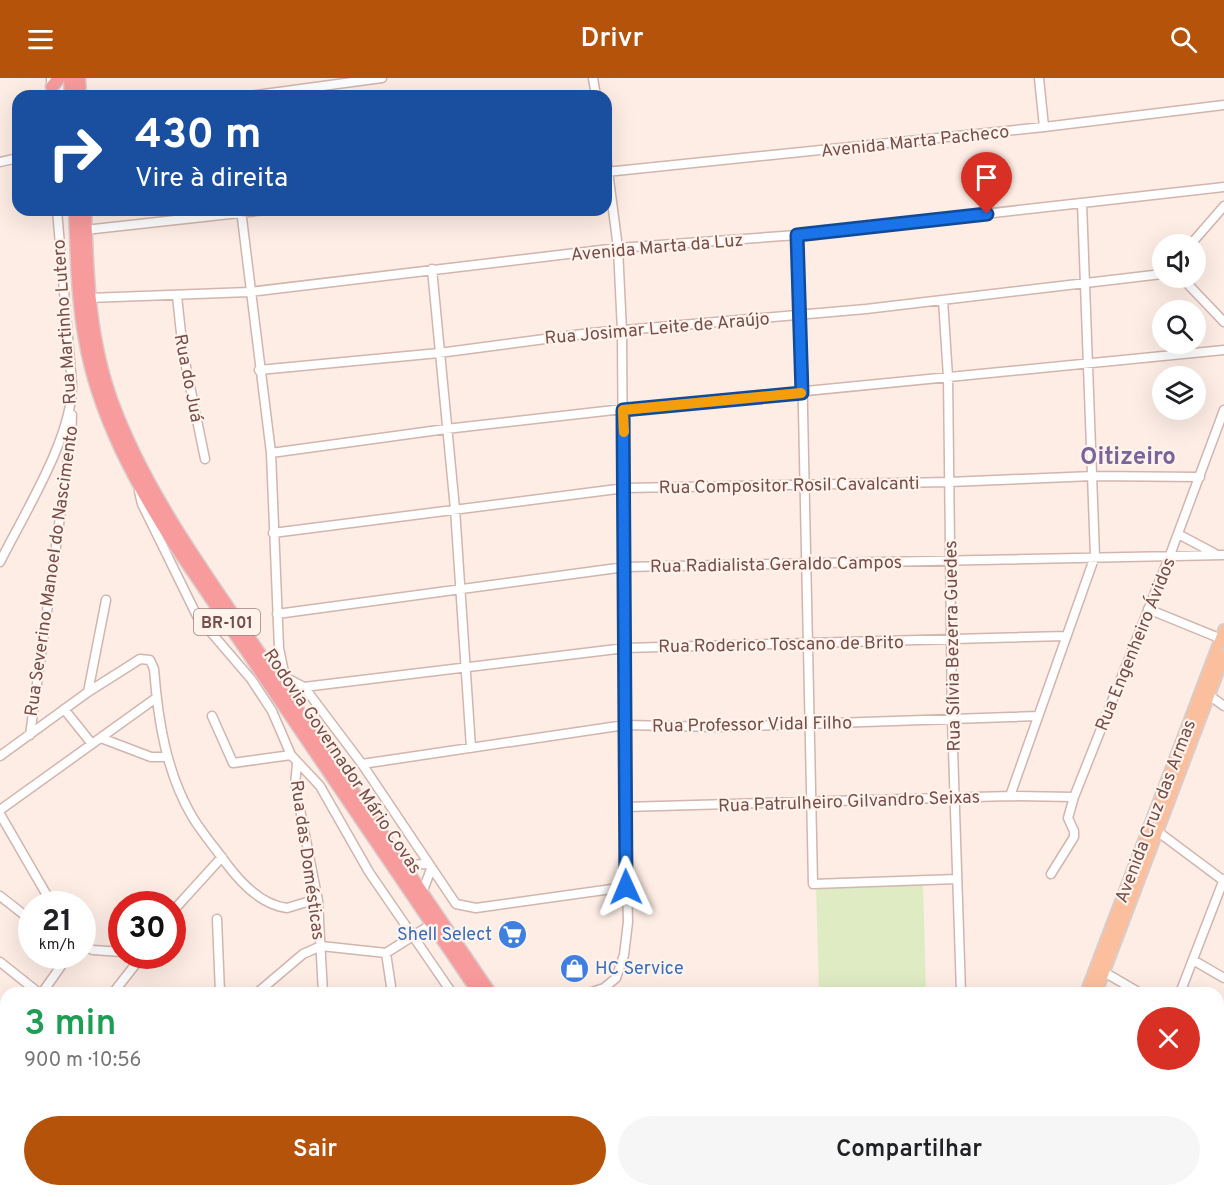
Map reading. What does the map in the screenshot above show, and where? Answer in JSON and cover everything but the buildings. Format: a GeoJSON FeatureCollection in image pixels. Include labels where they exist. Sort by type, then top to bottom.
{"type":"FeatureCollection","features":[{"type":"Feature","properties":{"kind":"highway","name":"Rodovia Governador Mário Covas"},"geometry":{"type":"LineString","coordinates":[[75,216],[80,305],[89,360],[104,407],[139,484],[177,548],[475,987]]}},
{"type":"Feature","properties":{"kind":"highway","name":"Rodovia Governador Mário Covas"},"geometry":{"type":"LineString","coordinates":[[85,216],[93,333],[109,394],[153,492],[282,679],[486,987]]}},
{"type":"Feature","properties":{"kind":"main road","name":"Avenida Cruz das Armas"},"geometry":{"type":"LineString","coordinates":[[1088,987],[1223,636]]}},
{"type":"Feature","properties":{"kind":"main road","name":"Avenida Cruz das Armas"},"geometry":{"type":"LineString","coordinates":[[1098,987],[1224,656]]}},
{"type":"Feature","properties":{"kind":"street"},"geometry":{"type":"LineString","coordinates":[[293,90],[382,78]]}},
{"type":"Feature","properties":{"kind":"street"},"geometry":{"type":"LineString","coordinates":[[1039,78],[1044,127]]}},
{"type":"Feature","properties":{"kind":"street","name":"Avenida Marta Pacheco"},"geometry":{"type":"LineString","coordinates":[[612,172],[1044,127],[1224,105]]}},
{"type":"Feature","properties":{"kind":"street","name":"Avenida Marta da Luz"},"geometry":{"type":"LineString","coordinates":[[89,298],[249,292],[618,248],[797,235],[1224,187]]}},
{"type":"Feature","properties":{"kind":"street"},"geometry":{"type":"LineString","coordinates":[[605,987],[616,978],[627,938],[622,331],[618,248],[612,202]]}},
{"type":"Feature","properties":{"kind":"street"},"geometry":{"type":"LineString","coordinates":[[1010,796],[1095,556],[1087,284],[1082,203]]}},
{"type":"Feature","properties":{"kind":"street"},"geometry":{"type":"LineString","coordinates":[[1200,234],[1224,206]]}},
{"type":"Feature","properties":{"kind":"street","name":"Rua Martinho Lutero"},"geometry":{"type":"LineString","coordinates":[[0,561],[46,469],[71,407],[72,384],[58,216]]}},
{"type":"Feature","properties":{"kind":"street"},"geometry":{"type":"LineString","coordinates":[[85,230],[206,216]]}},
{"type":"Feature","properties":{"kind":"street"},"geometry":{"type":"LineString","coordinates":[[241,216],[249,292],[271,453],[273,533],[282,679],[304,687],[362,764],[456,904],[469,908],[626,887]]}},
{"type":"Feature","properties":{"kind":"street"},"geometry":{"type":"LineString","coordinates":[[797,235],[801,315],[804,563],[813,884],[957,879]]}},
{"type":"Feature","properties":{"kind":"street"},"geometry":{"type":"LineString","coordinates":[[432,269],[455,509],[471,748]]}},
{"type":"Feature","properties":{"kind":"street","name":"Rua Josimar Leite de Araújo"},"geometry":{"type":"LineString","coordinates":[[259,370],[440,353],[559,337],[943,300],[1152,275]]}},
{"type":"Feature","properties":{"kind":"street"},"geometry":{"type":"LineString","coordinates":[[1192,288],[1224,322]]}},
{"type":"Feature","properties":{"kind":"street","name":"Rua do Juá"},"geometry":{"type":"LineString","coordinates":[[177,296],[183,352],[205,459]]}},
{"type":"Feature","properties":{"kind":"street","name":"Rua Sílvia Bezerra Guedes"},"geometry":{"type":"LineString","coordinates":[[943,300],[948,377],[952,718],[961,987]]}},
{"type":"Feature","properties":{"kind":"street"},"geometry":{"type":"LineString","coordinates":[[271,453],[446,429],[1224,350]]}},
{"type":"Feature","properties":{"kind":"street","name":"Rua Severino Manoel do Nascimento"},"geometry":{"type":"LineString","coordinates":[[30,735],[71,437],[71,407]]}},
{"type":"Feature","properties":{"kind":"street","name":"Rua Engenheiro Ávidos"},"geometry":{"type":"LineString","coordinates":[[1051,874],[1074,837],[1074,831],[1068,818],[1074,797],[1170,555],[1224,410]]}},
{"type":"Feature","properties":{"kind":"street","name":"Rua Compositor Rosil Cavalcanti"},"geometry":{"type":"LineString","coordinates":[[273,533],[625,488],[1093,477],[1200,477]]}},
{"type":"Feature","properties":{"kind":"street"},"geometry":{"type":"LineString","coordinates":[[139,484],[142,504],[197,616],[251,680],[272,711],[291,755],[320,786],[369,872],[448,987]]}},
{"type":"Feature","properties":{"kind":"street"},"geometry":{"type":"LineString","coordinates":[[1178,534],[1219,554]]}},
{"type":"Feature","properties":{"kind":"street","name":"Rua Radialista Geraldo Campos"},"geometry":{"type":"LineString","coordinates":[[277,614],[625,567],[1219,554]]}},
{"type":"Feature","properties":{"kind":"street"},"geometry":{"type":"LineString","coordinates":[[88,692],[106,600]]}},
{"type":"Feature","properties":{"kind":"street"},"geometry":{"type":"LineString","coordinates":[[1149,609],[1223,636]]}},
{"type":"Feature","properties":{"kind":"street","name":"Rua Roderico Toscano de Brito"},"geometry":{"type":"LineString","coordinates":[[304,687],[625,648],[808,645],[1066,636]]}},
{"type":"Feature","properties":{"kind":"street"},"geometry":{"type":"LineString","coordinates":[[0,756],[88,692],[140,659],[152,662],[167,757],[192,816],[242,882],[275,905],[287,908],[317,899]]}},
{"type":"Feature","properties":{"kind":"street"},"geometry":{"type":"LineString","coordinates":[[1209,695],[1224,706]]}},
{"type":"Feature","properties":{"kind":"street"},"geometry":{"type":"LineString","coordinates":[[45,891],[0,812],[156,698]]}},
{"type":"Feature","properties":{"kind":"street"},"geometry":{"type":"LineString","coordinates":[[64,709],[92,744]]}},
{"type":"Feature","properties":{"kind":"street"},"geometry":{"type":"LineString","coordinates":[[212,716],[233,763],[291,755]]}},
{"type":"Feature","properties":{"kind":"street","name":"Rua Professor Vidal Filho"},"geometry":{"type":"LineString","coordinates":[[362,764],[625,725],[717,727],[1038,716]]}},
{"type":"Feature","properties":{"kind":"street"},"geometry":{"type":"LineString","coordinates":[[101,738],[151,757],[167,757]]}},
{"type":"Feature","properties":{"kind":"street","name":"Rua das Domésticas"},"geometry":{"type":"LineString","coordinates":[[297,764],[295,784],[317,899],[323,987]]}},
{"type":"Feature","properties":{"kind":"street","name":"Rua Patrulheiro Gilvandro Seixas"},"geometry":{"type":"LineString","coordinates":[[625,807],[1010,796],[1074,797]]}},
{"type":"Feature","properties":{"kind":"street"},"geometry":{"type":"LineString","coordinates":[[334,808],[348,800]]}},
{"type":"Feature","properties":{"kind":"street"},"geometry":{"type":"LineString","coordinates":[[1157,831],[1224,880],[1182,987]]}},
{"type":"Feature","properties":{"kind":"street"},"geometry":{"type":"LineString","coordinates":[[186,897],[222,857]]}},
{"type":"Feature","properties":{"kind":"street"},"geometry":{"type":"LineString","coordinates":[[403,865],[430,866]]}},
{"type":"Feature","properties":{"kind":"street"},"geometry":{"type":"LineString","coordinates":[[422,893],[430,866]]}},
{"type":"Feature","properties":{"kind":"street"},"geometry":{"type":"LineString","coordinates":[[0,896],[18,910]]}},
{"type":"Feature","properties":{"kind":"street"},"geometry":{"type":"LineString","coordinates":[[217,919],[220,987]]}},
{"type":"Feature","properties":{"kind":"street"},"geometry":{"type":"LineString","coordinates":[[264,987],[303,954],[321,946],[386,953],[415,937],[432,924]]}},
{"type":"Feature","properties":{"kind":"street"},"geometry":{"type":"LineString","coordinates":[[386,953],[391,987]]}},
{"type":"Feature","properties":{"kind":"street"},"geometry":{"type":"LineString","coordinates":[[1193,960],[1224,978]]}},
{"type":"Feature","properties":{"kind":"street"},"geometry":{"type":"LineString","coordinates":[[0,962],[32,987]]}},
{"type":"Feature","properties":{"kind":"street"},"geometry":{"type":"LineString","coordinates":[[45,987],[58,969]]}},
{"type":"Feature","properties":{"kind":"street"},"geometry":{"type":"LineString","coordinates":[[118,987],[132,969]]}},
{"type":"Feature","properties":{"kind":"street"},"geometry":{"type":"LineString","coordinates":[[1104,972],[1130,987]]}},
{"type":"Feature","properties":{"kind":"green space"},"geometry":{"type":"Polygon","coordinates":[[[923,883],[926,987],[819,987],[816,886],[923,883]]]}},
{"type":"Feature","properties":{"kind":"slow traffic"},"geometry":{"type":"LineString","coordinates":[[624,432],[623,410],[801,393]]}},
{"type":"Feature","properties":{"kind":"place","name":"Shell Select"},"geometry":{"type":"Point","coordinates":[513,934]}},
{"type":"Feature","properties":{"kind":"place","name":"HC Service"},"geometry":{"type":"Point","coordinates":[574,968]}},
{"type":"Feature","properties":{"kind":"district","name":"Oitizeiro"},"geometry":{"type":"Point","coordinates":[1128,456]}},
{"type":"Feature","properties":{"kind":"route"},"geometry":{"type":"LineString","coordinates":[[626,887],[623,410],[802,393],[797,235],[987,214]]}}]}
